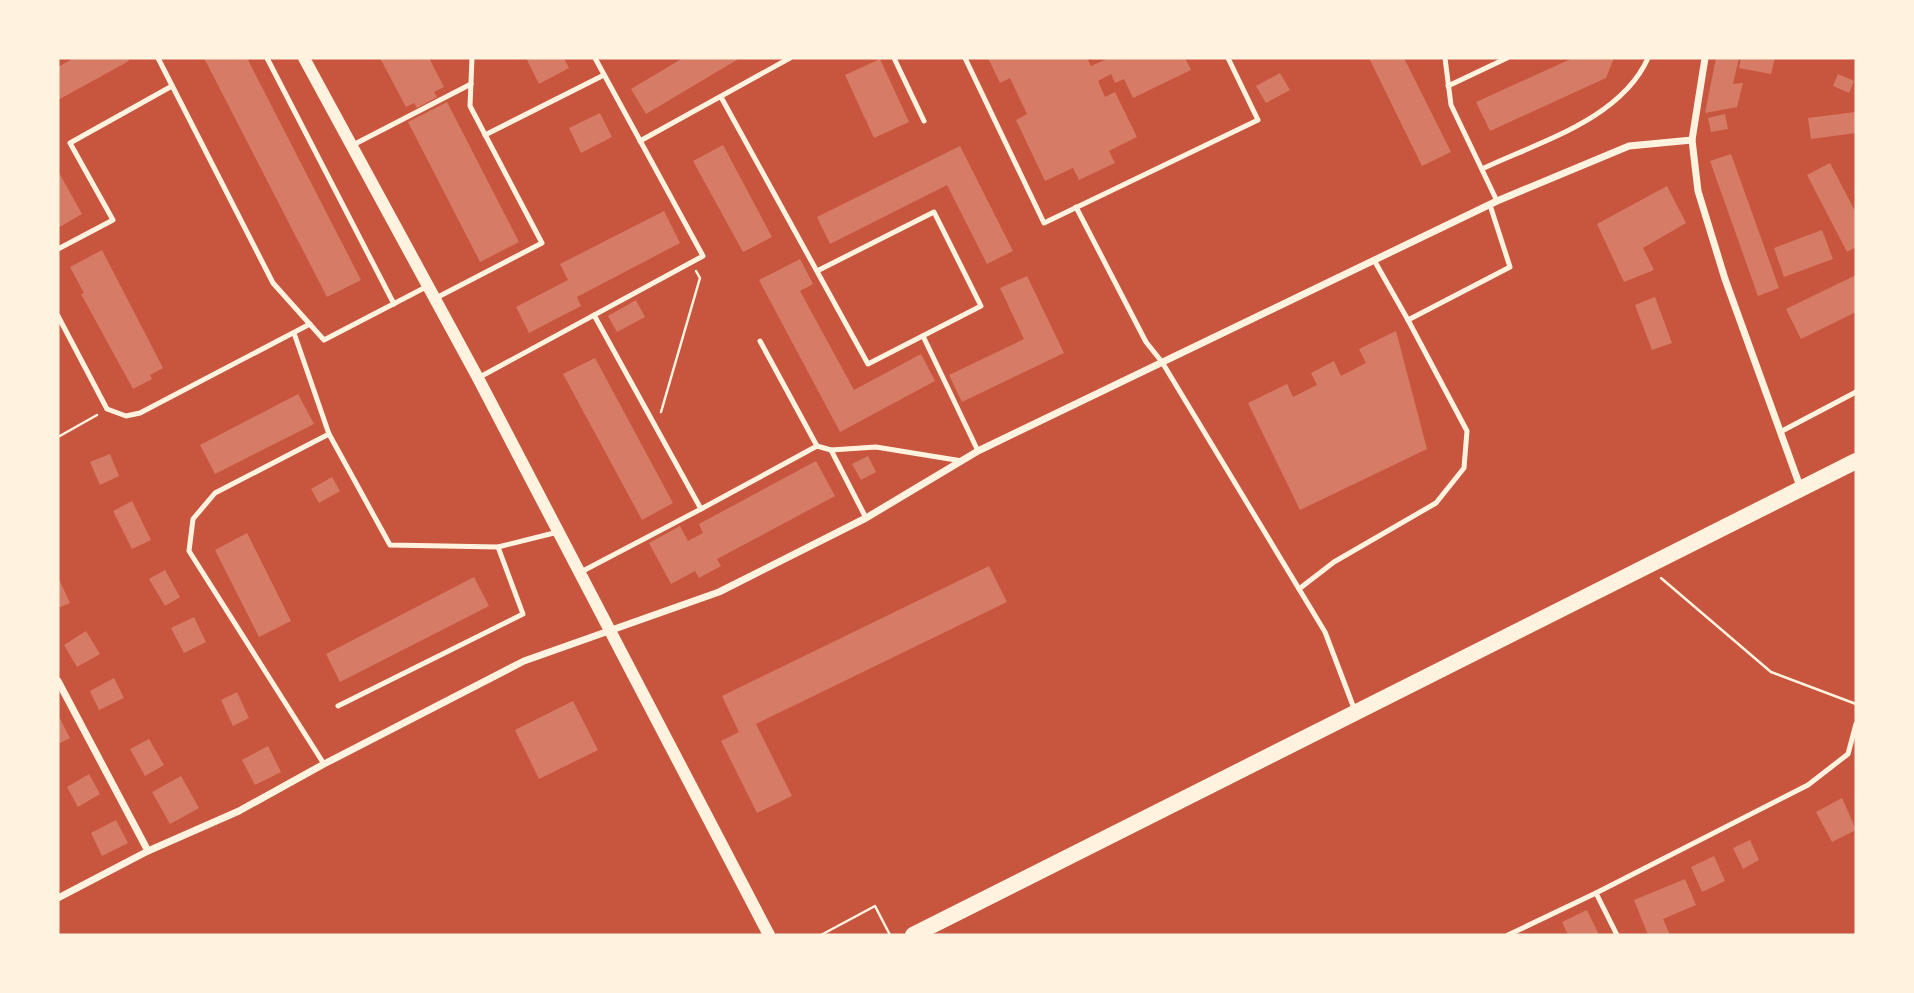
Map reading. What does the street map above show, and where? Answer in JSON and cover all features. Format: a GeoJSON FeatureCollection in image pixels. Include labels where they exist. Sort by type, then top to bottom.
{"type":"FeatureCollection","features":[{"type":"Feature","properties":{"kind":"main road"},"geometry":{"type":"LineString","coordinates":[[913,935],[1856,461]]}},
{"type":"Feature","properties":{"kind":"street"},"geometry":{"type":"LineString","coordinates":[[304,58],[478,378],[769,935]]}},
{"type":"Feature","properties":{"kind":"street"},"geometry":{"type":"LineString","coordinates":[[1705,58],[1692,140],[1698,191],[1724,279],[1782,431],[1801,489]]}},
{"type":"Feature","properties":{"kind":"street"},"geometry":{"type":"LineString","coordinates":[[58,898],[148,850],[239,811],[524,661],[719,592],[866,518],[978,451],[1494,203],[1629,146],[1692,140]]}},
{"type":"Feature","properties":{"kind":"street"},"geometry":{"type":"LineString","coordinates":[[58,681],[148,850]]}},
{"type":"Feature","properties":{"kind":"lane"},"geometry":{"type":"LineString","coordinates":[[158,58],[273,283],[324,340],[394,304],[430,293],[542,243],[470,106],[472,58]]}},
{"type":"Feature","properties":{"kind":"lane"},"geometry":{"type":"LineString","coordinates":[[267,58],[394,304]]}},
{"type":"Feature","properties":{"kind":"lane"},"geometry":{"type":"LineString","coordinates":[[478,378],[703,256],[595,58]]}},
{"type":"Feature","properties":{"kind":"lane"},"geometry":{"type":"LineString","coordinates":[[640,141],[790,58]]}},
{"type":"Feature","properties":{"kind":"lane"},"geometry":{"type":"LineString","coordinates":[[894,58],[924,121]]}},
{"type":"Feature","properties":{"kind":"lane"},"geometry":{"type":"LineString","coordinates":[[965,58],[1044,223],[1258,120],[1228,58]]}},
{"type":"Feature","properties":{"kind":"lane"},"geometry":{"type":"LineString","coordinates":[[1408,320],[1510,267],[1494,203],[1482,169],[1451,105],[1445,58]]}},
{"type":"Feature","properties":{"kind":"lane"},"geometry":{"type":"LineString","coordinates":[[1448,86],[1507,58]]}},
{"type":"Feature","properties":{"kind":"lane"},"geometry":{"type":"LineString","coordinates":[[1482,169],[1600,113],[1628,91],[1648,58]]}},
{"type":"Feature","properties":{"kind":"lane"},"geometry":{"type":"LineString","coordinates":[[485,135],[604,75]]}},
{"type":"Feature","properties":{"kind":"lane"},"geometry":{"type":"LineString","coordinates":[[351,146],[471,84]]}},
{"type":"Feature","properties":{"kind":"lane"},"geometry":{"type":"LineString","coordinates":[[58,248],[113,220],[71,143],[173,86]]}},
{"type":"Feature","properties":{"kind":"lane"},"geometry":{"type":"LineString","coordinates":[[721,97],[868,364],[981,306],[934,212],[817,271]]}},
{"type":"Feature","properties":{"kind":"lane"},"geometry":{"type":"LineString","coordinates":[[1076,207],[1146,342],[1162,362],[1325,632],[1356,714]]}},
{"type":"Feature","properties":{"kind":"lane"},"geometry":{"type":"LineString","coordinates":[[1299,589],[1334,562],[1436,503],[1465,468],[1468,431],[1374,260]]}},
{"type":"Feature","properties":{"kind":"lane"},"geometry":{"type":"LineString","coordinates":[[594,315],[701,509]]}},
{"type":"Feature","properties":{"kind":"lane"},"geometry":{"type":"LineString","coordinates":[[58,316],[107,409],[126,416],[141,413],[310,324]]}},
{"type":"Feature","properties":{"kind":"lane"},"geometry":{"type":"LineString","coordinates":[[294,333],[330,434],[390,545],[498,547],[558,532]]}},
{"type":"Feature","properties":{"kind":"lane"},"geometry":{"type":"LineString","coordinates":[[923,336],[978,451]]}},
{"type":"Feature","properties":{"kind":"lane"},"geometry":{"type":"LineString","coordinates":[[760,341],[817,446]]}},
{"type":"Feature","properties":{"kind":"lane"},"geometry":{"type":"LineString","coordinates":[[1782,431],[1856,392]]}},
{"type":"Feature","properties":{"kind":"lane"},"geometry":{"type":"LineString","coordinates":[[324,764],[189,551],[194,519],[215,493],[330,434]]}},
{"type":"Feature","properties":{"kind":"lane"},"geometry":{"type":"LineString","coordinates":[[579,573],[817,446],[831,450],[876,447],[962,461]]}},
{"type":"Feature","properties":{"kind":"lane"},"geometry":{"type":"LineString","coordinates":[[831,450],[866,518]]}},
{"type":"Feature","properties":{"kind":"lane"},"geometry":{"type":"LineString","coordinates":[[338,706],[523,614],[498,547]]}},
{"type":"Feature","properties":{"kind":"lane"},"geometry":{"type":"LineString","coordinates":[[1508,935],[1808,785],[1848,754],[1856,724]]}},
{"type":"Feature","properties":{"kind":"lane"},"geometry":{"type":"LineString","coordinates":[[1596,893],[1617,935]]}},
{"type":"Feature","properties":{"kind":"path"},"geometry":{"type":"LineString","coordinates":[[656,428],[700,278],[691,262]]}},
{"type":"Feature","properties":{"kind":"path"},"geometry":{"type":"LineString","coordinates":[[58,437],[107,409]]}},
{"type":"Feature","properties":{"kind":"path"},"geometry":{"type":"LineString","coordinates":[[1647,566],[1771,672],[1856,704]]}},
{"type":"Feature","properties":{"kind":"path"},"geometry":{"type":"LineString","coordinates":[[821,935],[875,906],[890,935]]}},
{"type":"Feature","properties":{"kind":"building"},"geometry":{"type":"Polygon","coordinates":[[[74,58],[127,58],[129,61],[58,100],[58,67],[74,58]]]}},
{"type":"Feature","properties":{"kind":"building"},"geometry":{"type":"Polygon","coordinates":[[[204,58],[247,58],[361,280],[327,297],[204,58]]]}},
{"type":"Feature","properties":{"kind":"building"},"geometry":{"type":"Polygon","coordinates":[[[380,58],[429,58],[444,87],[434,92],[437,97],[417,108],[414,103],[406,107],[380,58]]]}},
{"type":"Feature","properties":{"kind":"building"},"geometry":{"type":"Polygon","coordinates":[[[526,58],[564,58],[569,68],[539,84],[526,58]]]}},
{"type":"Feature","properties":{"kind":"building"},"geometry":{"type":"Polygon","coordinates":[[[683,58],[740,58],[646,114],[631,89],[683,58]]]}},
{"type":"Feature","properties":{"kind":"building"},"geometry":{"type":"Polygon","coordinates":[[[988,58],[1087,58],[1091,66],[1109,58],[1185,58],[1191,70],[1133,98],[1124,79],[1115,83],[1111,74],[1098,81],[1105,97],[1115,92],[1137,137],[1109,151],[1115,163],[1079,180],[1073,168],[1045,181],[1016,120],[1027,114],[1010,78],[1000,83],[988,58]]]}},
{"type":"Feature","properties":{"kind":"building"},"geometry":{"type":"Polygon","coordinates":[[[1369,58],[1404,58],[1451,152],[1422,166],[1369,58]]]}},
{"type":"Feature","properties":{"kind":"building"},"geometry":{"type":"Polygon","coordinates":[[[1573,58],[1614,58],[1606,78],[1490,131],[1476,102],[1573,58]]]}},
{"type":"Feature","properties":{"kind":"building"},"geometry":{"type":"Polygon","coordinates":[[[1716,58],[1739,58],[1733,84],[1743,83],[1737,107],[1705,113],[1716,58]]]}},
{"type":"Feature","properties":{"kind":"building"},"geometry":{"type":"Polygon","coordinates":[[[1741,58],[1775,58],[1771,74],[1739,68],[1741,58]]]}},
{"type":"Feature","properties":{"kind":"building"},"geometry":{"type":"Polygon","coordinates":[[[880,59],[909,122],[874,138],[845,75],[880,59]]]}},
{"type":"Feature","properties":{"kind":"building"},"geometry":{"type":"Polygon","coordinates":[[[1280,73],[1290,90],[1266,103],[1256,86],[1280,73]]]}},
{"type":"Feature","properties":{"kind":"building"},"geometry":{"type":"Polygon","coordinates":[[[1838,74],[1854,81],[1849,93],[1833,86],[1838,74]]]}},
{"type":"Feature","properties":{"kind":"building"},"geometry":{"type":"Polygon","coordinates":[[[447,102],[519,242],[480,262],[408,122],[447,102]]]}},
{"type":"Feature","properties":{"kind":"building"},"geometry":{"type":"Polygon","coordinates":[[[1855,112],[1856,133],[1811,139],[1808,118],[1855,112]]]}},
{"type":"Feature","properties":{"kind":"building"},"geometry":{"type":"Polygon","coordinates":[[[600,113],[612,137],[581,153],[569,128],[600,113]]]}},
{"type":"Feature","properties":{"kind":"building"},"geometry":{"type":"Polygon","coordinates":[[[1725,114],[1728,129],[1711,132],[1708,118],[1725,114]]]}},
{"type":"Feature","properties":{"kind":"building"},"geometry":{"type":"Polygon","coordinates":[[[723,145],[772,237],[743,252],[693,161],[723,145]]]}},
{"type":"Feature","properties":{"kind":"building"},"geometry":{"type":"Polygon","coordinates":[[[960,146],[1013,251],[987,264],[947,185],[830,244],[817,217],[960,146]]]}},
{"type":"Feature","properties":{"kind":"building"},"geometry":{"type":"Polygon","coordinates":[[[1731,154],[1779,288],[1758,296],[1710,161],[1731,154]]]}},
{"type":"Feature","properties":{"kind":"building"},"geometry":{"type":"Polygon","coordinates":[[[1830,163],[1856,213],[1856,247],[1847,252],[1807,175],[1830,163]]]}},
{"type":"Feature","properties":{"kind":"building"},"geometry":{"type":"Polygon","coordinates":[[[58,171],[82,214],[58,228],[58,171]]]}},
{"type":"Feature","properties":{"kind":"building"},"geometry":{"type":"Polygon","coordinates":[[[1667,186],[1686,223],[1643,248],[1654,270],[1624,282],[1597,224],[1667,186]]]}},
{"type":"Feature","properties":{"kind":"building"},"geometry":{"type":"Polygon","coordinates":[[[664,211],[680,243],[577,297],[581,306],[529,333],[516,307],[568,280],[560,264],[664,211]]]}},
{"type":"Feature","properties":{"kind":"building"},"geometry":{"type":"Polygon","coordinates":[[[1822,230],[1833,259],[1784,277],[1774,248],[1822,230]]]}},
{"type":"Feature","properties":{"kind":"building"},"geometry":{"type":"Polygon","coordinates":[[[102,250],[163,368],[150,375],[152,379],[133,389],[81,294],[84,293],[70,267],[102,250]]]}},
{"type":"Feature","properties":{"kind":"building"},"geometry":{"type":"Polygon","coordinates":[[[800,259],[813,284],[800,291],[854,390],[921,354],[935,381],[840,432],[759,280],[800,259]]]}},
{"type":"Feature","properties":{"kind":"building"},"geometry":{"type":"Polygon","coordinates":[[[1856,275],[1856,312],[1801,339],[1786,309],[1856,275]]]}},
{"type":"Feature","properties":{"kind":"building"},"geometry":{"type":"Polygon","coordinates":[[[1027,276],[1064,353],[962,402],[949,375],[1024,339],[1000,288],[1027,276]]]}},
{"type":"Feature","properties":{"kind":"building"},"geometry":{"type":"Polygon","coordinates":[[[1655,297],[1672,343],[1652,350],[1635,305],[1655,297]]]}},
{"type":"Feature","properties":{"kind":"building"},"geometry":{"type":"Polygon","coordinates":[[[636,300],[645,317],[617,332],[608,316],[636,300]]]}},
{"type":"Feature","properties":{"kind":"building"},"geometry":{"type":"Polygon","coordinates":[[[1396,331],[1427,449],[1300,510],[1248,403],[1287,384],[1293,397],[1317,385],[1311,373],[1334,361],[1341,376],[1366,363],[1359,349],[1396,331]]]}},
{"type":"Feature","properties":{"kind":"building"},"geometry":{"type":"Polygon","coordinates":[[[595,358],[673,503],[642,520],[563,374],[595,358]]]}},
{"type":"Feature","properties":{"kind":"building"},"geometry":{"type":"Polygon","coordinates":[[[298,394],[314,424],[215,474],[200,445],[298,394]]]}},
{"type":"Feature","properties":{"kind":"building"},"geometry":{"type":"Polygon","coordinates":[[[110,454],[119,476],[100,485],[90,462],[110,454]]]}},
{"type":"Feature","properties":{"kind":"building"},"geometry":{"type":"Polygon","coordinates":[[[868,456],[876,472],[861,480],[852,464],[868,456]]]}},
{"type":"Feature","properties":{"kind":"building"},"geometry":{"type":"Polygon","coordinates":[[[816,461],[835,496],[717,559],[721,566],[699,578],[695,571],[671,584],[649,543],[680,526],[688,541],[703,533],[699,524],[816,461]]]}},
{"type":"Feature","properties":{"kind":"building"},"geometry":{"type":"Polygon","coordinates":[[[332,477],[340,491],[319,503],[311,489],[332,477]]]}},
{"type":"Feature","properties":{"kind":"building"},"geometry":{"type":"Polygon","coordinates":[[[132,501],[151,540],[132,549],[113,511],[132,501]]]}},
{"type":"Feature","properties":{"kind":"building"},"geometry":{"type":"Polygon","coordinates":[[[247,533],[291,621],[259,637],[215,550],[247,533]]]}},
{"type":"Feature","properties":{"kind":"building"},"geometry":{"type":"Polygon","coordinates":[[[989,566],[1007,602],[756,724],[792,796],[757,813],[721,741],[739,732],[722,696],[989,566]]]}},
{"type":"Feature","properties":{"kind":"building"},"geometry":{"type":"Polygon","coordinates":[[[165,570],[180,597],[165,606],[149,579],[165,570]]]}},
{"type":"Feature","properties":{"kind":"building"},"geometry":{"type":"Polygon","coordinates":[[[58,577],[70,603],[58,608],[58,577]]]}},
{"type":"Feature","properties":{"kind":"building"},"geometry":{"type":"Polygon","coordinates":[[[474,577],[489,606],[340,682],[326,654],[474,577]]]}},
{"type":"Feature","properties":{"kind":"building"},"geometry":{"type":"Polygon","coordinates":[[[194,617],[206,642],[184,653],[171,628],[194,617]]]}},
{"type":"Feature","properties":{"kind":"building"},"geometry":{"type":"Polygon","coordinates":[[[86,631],[100,654],[77,667],[64,645],[86,631]]]}},
{"type":"Feature","properties":{"kind":"building"},"geometry":{"type":"Polygon","coordinates":[[[114,678],[124,698],[99,710],[90,691],[114,678]]]}},
{"type":"Feature","properties":{"kind":"building"},"geometry":{"type":"Polygon","coordinates":[[[237,692],[249,718],[233,726],[221,700],[237,692]]]}},
{"type":"Feature","properties":{"kind":"building"},"geometry":{"type":"Polygon","coordinates":[[[573,701],[598,750],[539,779],[515,730],[573,701]]]}},
{"type":"Feature","properties":{"kind":"building"},"geometry":{"type":"Polygon","coordinates":[[[58,715],[70,738],[58,744],[58,715]]]}},
{"type":"Feature","properties":{"kind":"building"},"geometry":{"type":"Polygon","coordinates":[[[149,739],[164,765],[145,776],[130,749],[149,739]]]}},
{"type":"Feature","properties":{"kind":"building"},"geometry":{"type":"Polygon","coordinates":[[[268,746],[281,772],[255,785],[242,760],[268,746]]]}},
{"type":"Feature","properties":{"kind":"building"},"geometry":{"type":"Polygon","coordinates":[[[89,774],[100,794],[78,807],[67,787],[89,774]]]}},
{"type":"Feature","properties":{"kind":"building"},"geometry":{"type":"Polygon","coordinates":[[[181,776],[199,808],[170,824],[152,792],[181,776]]]}},
{"type":"Feature","properties":{"kind":"building"},"geometry":{"type":"Polygon","coordinates":[[[1842,798],[1856,830],[1832,842],[1816,812],[1842,798]]]}},
{"type":"Feature","properties":{"kind":"building"},"geometry":{"type":"Polygon","coordinates":[[[116,820],[128,843],[102,856],[91,833],[116,820]]]}},
{"type":"Feature","properties":{"kind":"building"},"geometry":{"type":"Polygon","coordinates":[[[1750,840],[1759,860],[1743,869],[1733,848],[1750,840]]]}},
{"type":"Feature","properties":{"kind":"building"},"geometry":{"type":"Polygon","coordinates":[[[1714,856],[1725,881],[1702,892],[1691,867],[1714,856]]]}},
{"type":"Feature","properties":{"kind":"building"},"geometry":{"type":"Polygon","coordinates":[[[1685,879],[1696,905],[1663,919],[1670,935],[1648,935],[1634,900],[1685,879]]]}},
{"type":"Feature","properties":{"kind":"building"},"geometry":{"type":"Polygon","coordinates":[[[1587,910],[1599,935],[1568,935],[1562,922],[1587,910]]]}}]}
